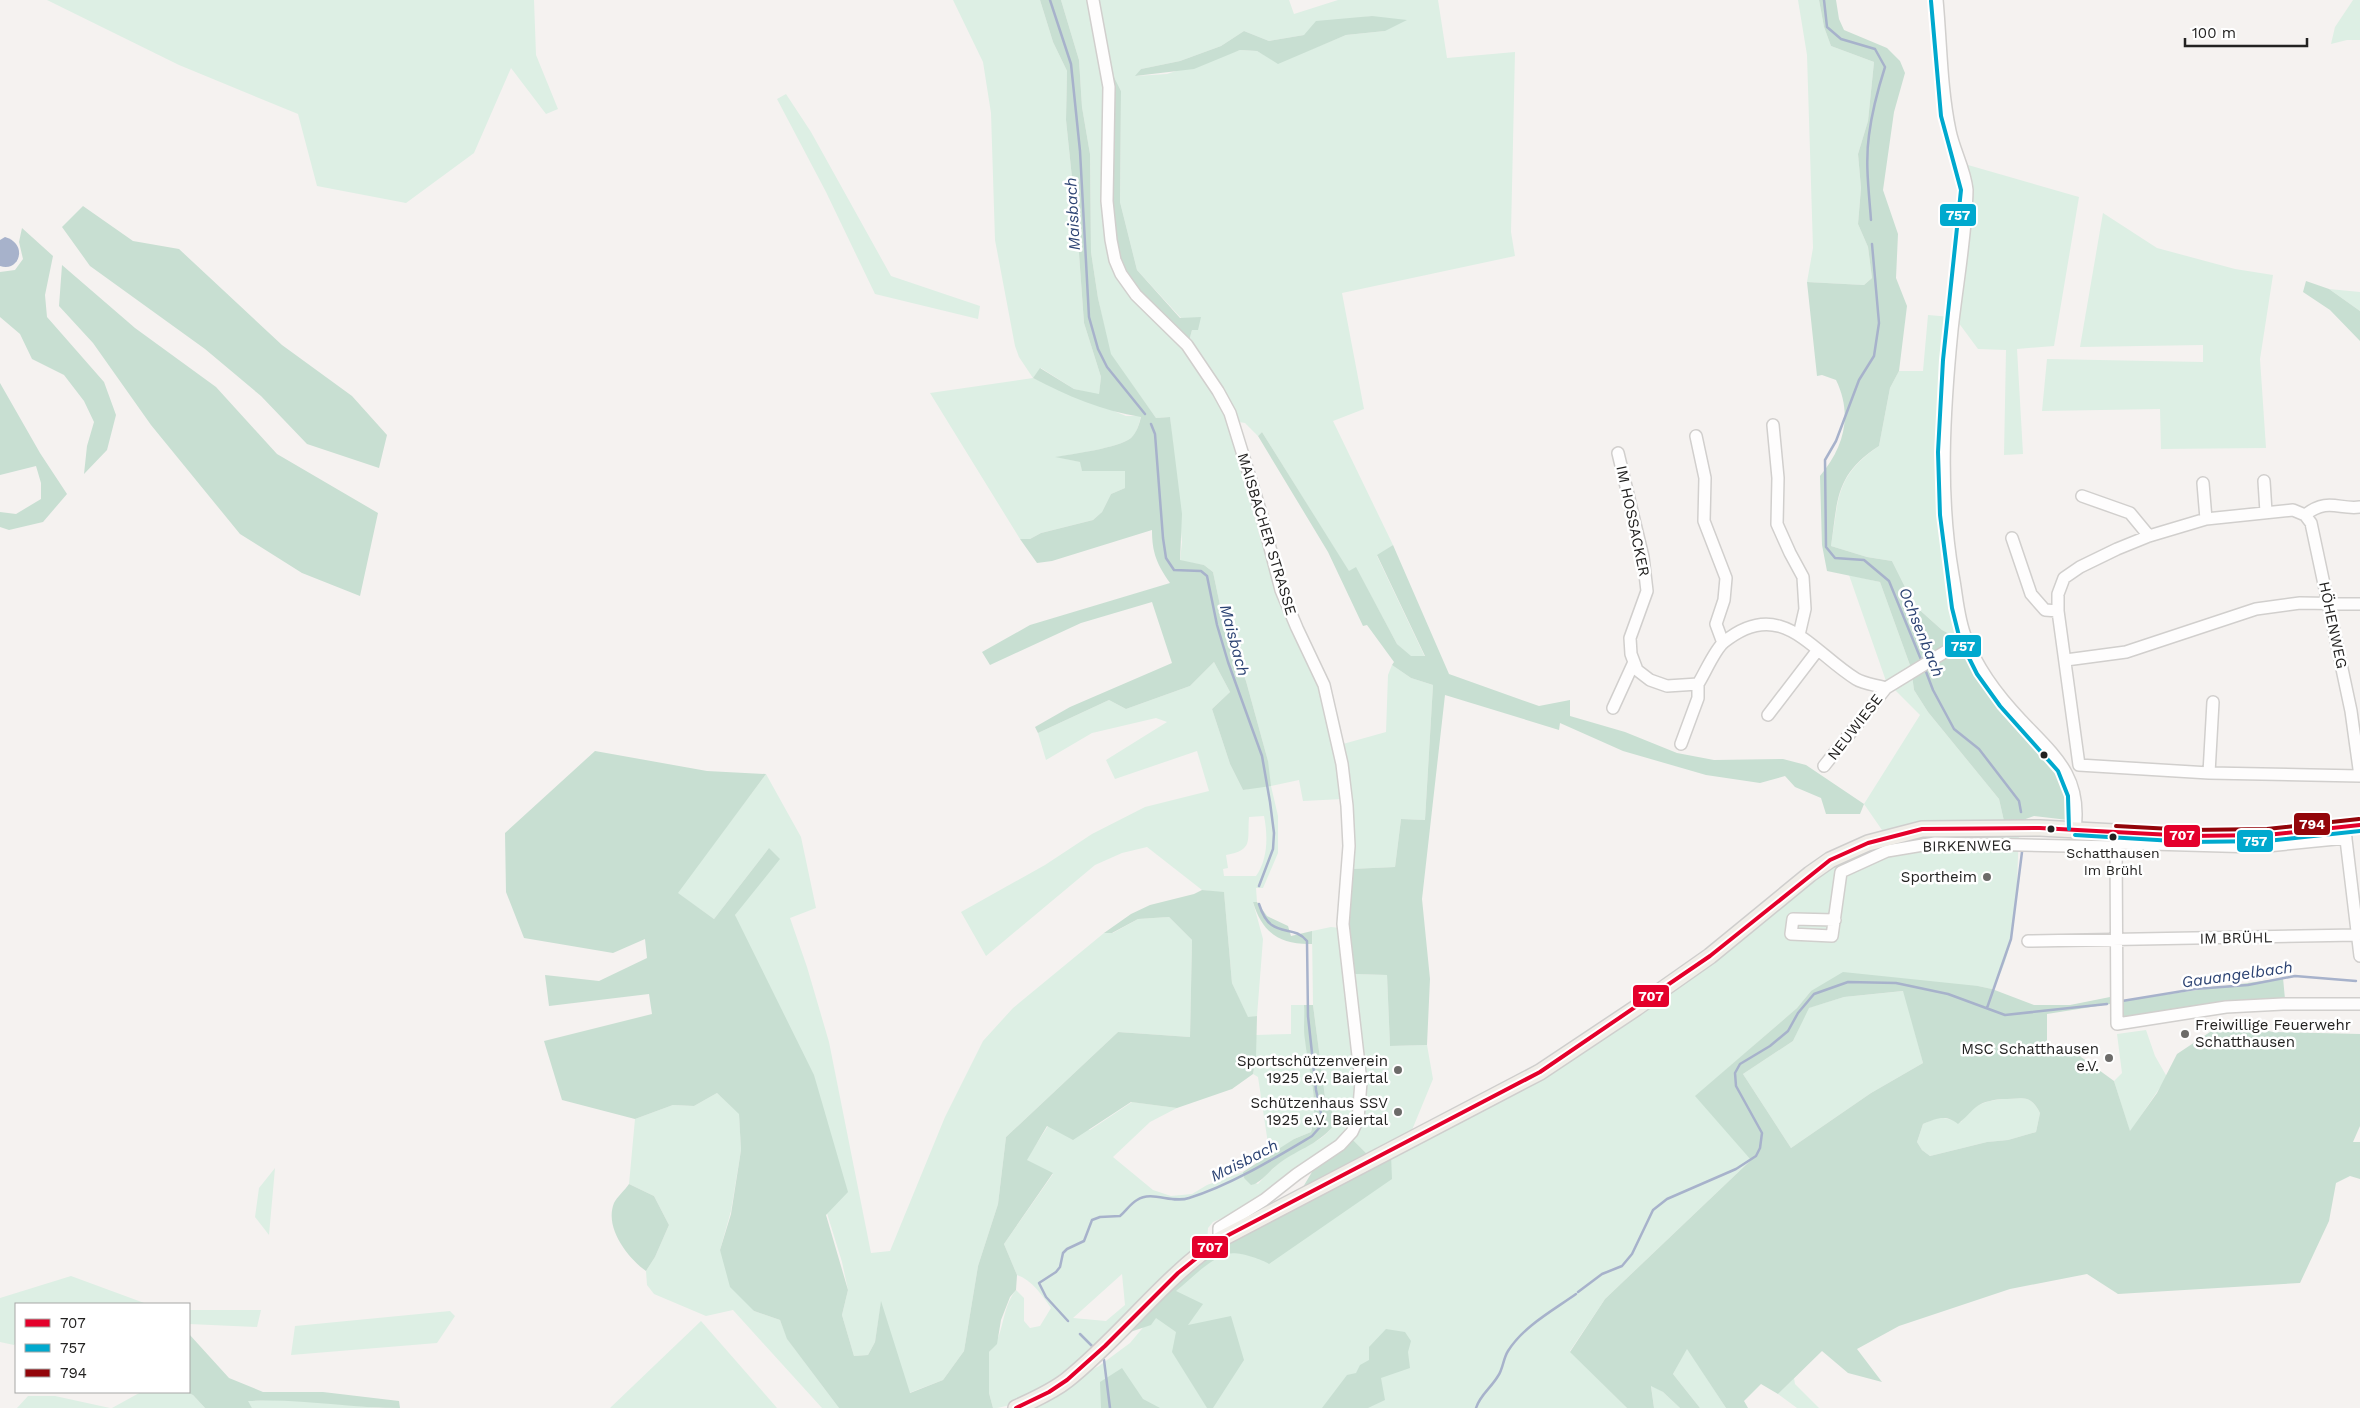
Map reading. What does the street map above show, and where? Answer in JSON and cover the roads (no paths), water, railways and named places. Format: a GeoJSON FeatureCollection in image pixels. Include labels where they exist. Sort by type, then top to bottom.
{"type":"FeatureCollection","features":[{"type":"Feature","properties":{"kind":"main road"},"geometry":{"type":"LineString","coordinates":[[1016,1408],[1065,1382],[1113,1340],[1184,1266],[1218,1240],[1540,1072],[1710,956],[1810,874],[1830,860],[1868,843],[1898,833],[1922,829],[1990,827],[2075,829],[2116,841],[2190,836],[2345,832],[2360,825]]}},
{"type":"Feature","properties":{"kind":"street","name":"MAISBACHER STRASSE"},"geometry":{"type":"LineString","coordinates":[[1093,0],[1108,80],[1109,228],[1115,260],[1121,274],[1136,295],[1187,346],[1218,391],[1230,413],[1261,513],[1281,590],[1324,684],[1342,764],[1347,806],[1349,846],[1343,924],[1361,1082],[1358,1118],[1352,1132],[1340,1144],[1296,1174],[1264,1200],[1219,1228],[1218,1240]]}},
{"type":"Feature","properties":{"kind":"street"},"geometry":{"type":"LineString","coordinates":[[1937,0],[1944,96],[1950,133],[1963,170],[1967,190],[1952,330],[1943,460],[1948,547],[1966,638],[1989,681],[2020,719],[2049,747],[2067,774],[2077,807],[2075,829]]}},
{"type":"Feature","properties":{"kind":"street"},"geometry":{"type":"LineString","coordinates":[[1773,425],[1778,478],[1778,524],[1790,553],[1803,577],[1805,609],[1799,635]]}},
{"type":"Feature","properties":{"kind":"street"},"geometry":{"type":"LineString","coordinates":[[1696,436],[1705,478],[1704,521],[1726,578],[1724,600],[1716,624],[1723,643]]}},
{"type":"Feature","properties":{"kind":"street","name":"IM HOSSACKER"},"geometry":{"type":"LineString","coordinates":[[1618,453],[1643,557],[1647,591],[1630,638],[1631,654],[1634,662]]}},
{"type":"Feature","properties":{"kind":"street"},"geometry":{"type":"LineString","coordinates":[[2264,481],[2266,512]]}},
{"type":"Feature","properties":{"kind":"street"},"geometry":{"type":"LineString","coordinates":[[2203,483],[2206,519]]}},
{"type":"Feature","properties":{"kind":"street"},"geometry":{"type":"LineString","coordinates":[[2082,496],[2130,513],[2150,536]]}},
{"type":"Feature","properties":{"kind":"street"},"geometry":{"type":"LineString","coordinates":[[2079,765],[2058,611],[2058,594],[2064,578],[2080,567],[2110,552],[2150,536],[2206,519],[2293,510],[2305,515],[2314,508],[2323,506],[2347,505],[2360,508]]}},
{"type":"Feature","properties":{"kind":"street","name":"HÖHENWEG"},"geometry":{"type":"LineString","coordinates":[[2305,515],[2310,523],[2355,711],[2360,776]]}},
{"type":"Feature","properties":{"kind":"street"},"geometry":{"type":"LineString","coordinates":[[2012,538],[2031,594],[2045,610],[2058,611]]}},
{"type":"Feature","properties":{"kind":"street"},"geometry":{"type":"LineString","coordinates":[[2066,660],[2126,652],[2256,609],[2300,603],[2360,604]]}},
{"type":"Feature","properties":{"kind":"street"},"geometry":{"type":"LineString","coordinates":[[1681,744],[1698,698],[1698,684],[1723,643],[1756,624],[1774,625],[1791,630],[1816,651],[1858,681],[1886,688],[1966,638]]}},
{"type":"Feature","properties":{"kind":"street"},"geometry":{"type":"LineString","coordinates":[[1768,715],[1816,651]]}},
{"type":"Feature","properties":{"kind":"street"},"geometry":{"type":"LineString","coordinates":[[1634,662],[1637,670],[1650,680],[1667,686],[1698,684]]}},
{"type":"Feature","properties":{"kind":"street"},"geometry":{"type":"LineString","coordinates":[[1613,708],[1634,662]]}},
{"type":"Feature","properties":{"kind":"street","name":"NEUWIESE"},"geometry":{"type":"LineString","coordinates":[[1824,766],[1886,688]]}},
{"type":"Feature","properties":{"kind":"street"},"geometry":{"type":"LineString","coordinates":[[2209,773],[2213,702]]}},
{"type":"Feature","properties":{"kind":"street"},"geometry":{"type":"LineString","coordinates":[[2067,774],[2079,765],[2209,773],[2360,776]]}},
{"type":"Feature","properties":{"kind":"street"},"geometry":{"type":"LineString","coordinates":[[2345,832],[2356,896],[2357,935],[2360,956]]}},
{"type":"Feature","properties":{"kind":"street"},"geometry":{"type":"LineString","coordinates":[[2116,841],[2115,940],[2117,1024],[2226,1007],[2283,1004],[2360,1004]]}},
{"type":"Feature","properties":{"kind":"street","name":"BIRKENWEG"},"geometry":{"type":"LineString","coordinates":[[1835,920],[1841,872],[1887,851],[1935,843],[2116,841]]}},
{"type":"Feature","properties":{"kind":"street","name":"IM BRÜHL"},"geometry":{"type":"LineString","coordinates":[[2028,941],[2357,935]]}},
{"type":"Feature","properties":{"kind":"water"},"geometry":{"type":"Polygon","coordinates":[[[5,237],[17,245],[19,251],[19,257],[16,262],[7,267],[0,266],[0,240],[5,237]]]}},
{"type":"Feature","properties":{"kind":"waterway","name":"Maisbach"},"geometry":{"type":"LineString","coordinates":[[1050,0],[1071,64],[1080,151],[1089,317],[1098,349],[1107,367],[1145,414]]}},
{"type":"Feature","properties":{"kind":"waterway","name":"Ochsenbach"},"geometry":{"type":"LineString","coordinates":[[1824,0],[1827,27],[1841,39],[1875,49],[1885,67],[1870,126],[1867,156],[1871,220]]}},
{"type":"Feature","properties":{"kind":"waterway","name":"Ochsenbach"},"geometry":{"type":"LineString","coordinates":[[1872,244],[1879,323],[1874,356],[1859,380],[1836,441],[1825,460],[1826,547],[1835,558],[1864,560],[1889,581],[1922,662]]}},
{"type":"Feature","properties":{"kind":"waterway","name":"Maisbach"},"geometry":{"type":"LineString","coordinates":[[1151,424],[1155,434],[1166,558],[1174,570],[1201,571],[1207,576],[1217,625],[1228,662],[1262,756],[1274,833],[1273,849],[1259,886]]}},
{"type":"Feature","properties":{"kind":"waterway","name":"Ochsenbach"},"geometry":{"type":"LineString","coordinates":[[1925,669],[1933,690],[1954,729],[1979,749],[2019,801],[2021,812]]}},
{"type":"Feature","properties":{"kind":"waterway","name":"Ochsenbach"},"geometry":{"type":"LineString","coordinates":[[1987,1008],[2011,939],[2022,852]]}},
{"type":"Feature","properties":{"kind":"waterway","name":"Maisbach"},"geometry":{"type":"LineString","coordinates":[[1068,1321],[1046,1297],[1039,1283],[1056,1272],[1060,1267],[1063,1253],[1067,1249],[1084,1241],[1092,1220],[1100,1217],[1120,1216],[1132,1203],[1143,1197],[1183,1199],[1205,1193],[1268,1162],[1312,1136],[1320,1127],[1322,1118],[1316,1090],[1308,1016],[1307,941],[1295,933],[1282,930],[1269,923],[1259,904]]}},
{"type":"Feature","properties":{"kind":"waterway","name":"Gauangelbach"},"geometry":{"type":"LineString","coordinates":[[2122,1001],[2195,989],[2248,985],[2295,976],[2356,981]]}},
{"type":"Feature","properties":{"kind":"waterway","name":"Gauangelbach"},"geometry":{"type":"LineString","coordinates":[[1578,1292],[1602,1274],[1622,1266],[1632,1254],[1653,1210],[1667,1199],[1736,1169],[1756,1156],[1760,1148],[1762,1133],[1736,1086],[1735,1073],[1740,1064],[1770,1046],[1788,1031],[1798,1013],[1814,994],[1848,982],[1896,983],[1948,994],[2005,1015],[2107,1004]]}},
{"type":"Feature","properties":{"kind":"waterway","name":"Gauangelbach"},"geometry":{"type":"LineString","coordinates":[[1476,1408],[1480,1399],[1500,1373],[1506,1354],[1522,1334],[1530,1326],[1576,1294]]}},
{"type":"Feature","properties":{"kind":"waterway","name":"Maisbach"},"geometry":{"type":"LineString","coordinates":[[1080,1334],[1095,1349]]}},
{"type":"Feature","properties":{"kind":"waterway","name":"Maisbach"},"geometry":{"type":"LineString","coordinates":[[1104,1360],[1110,1408]]}},
{"type":"Feature","properties":{"kind":"place","name":"Schatthausen Im Brühl"},"geometry":{"type":"Point","coordinates":[2113,837]}},
{"type":"Feature","properties":{"kind":"place","name":"Sportheim"},"geometry":{"type":"Point","coordinates":[1987,877]}},
{"type":"Feature","properties":{"kind":"place","name":"Freiwillige Feuerwehr Schatthausen"},"geometry":{"type":"Point","coordinates":[2185,1034]}},
{"type":"Feature","properties":{"kind":"place","name":"MSC Schatthausen e.V."},"geometry":{"type":"Point","coordinates":[2109,1058]}},
{"type":"Feature","properties":{"kind":"place","name":"Sportschützenverein 1925 e.V. Baiertal"},"geometry":{"type":"Point","coordinates":[1398,1070]}},
{"type":"Feature","properties":{"kind":"place","name":"Schützenhaus SSV 1925 e.V. Baiertal"},"geometry":{"type":"Point","coordinates":[1398,1112]}}]}
